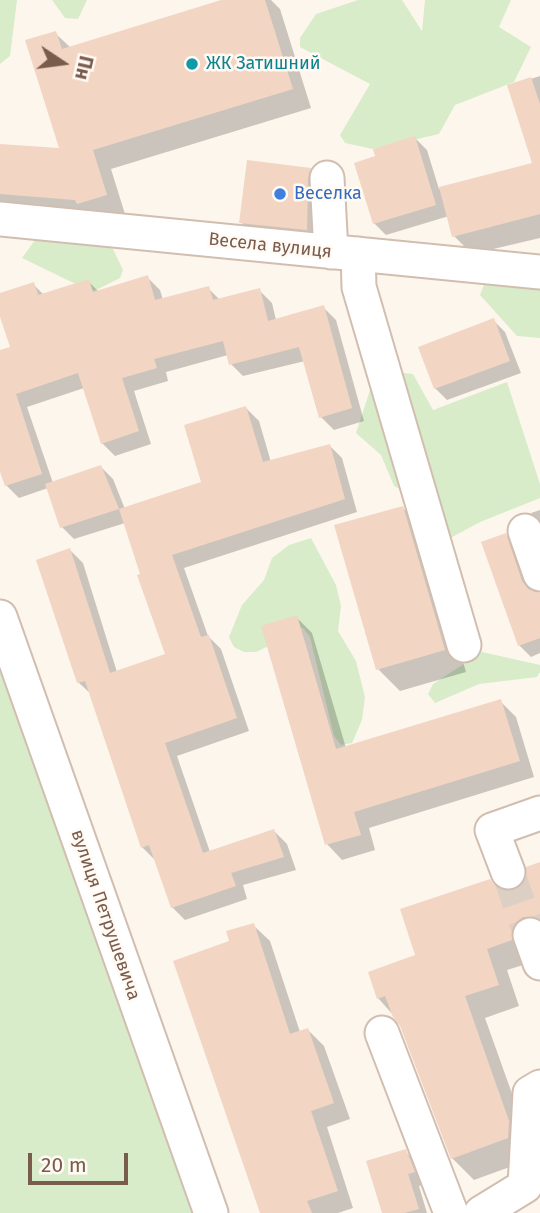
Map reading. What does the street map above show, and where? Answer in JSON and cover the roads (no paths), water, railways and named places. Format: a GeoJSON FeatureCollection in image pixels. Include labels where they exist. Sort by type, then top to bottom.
{"type":"FeatureCollection","features":[{"type":"Feature","properties":{"kind":"street"},"geometry":{"type":"LineString","coordinates":[[327,178],[345,253],[359,287],[464,645]]}},
{"type":"Feature","properties":{"kind":"street","name":"Весела вулиця"},"geometry":{"type":"LineString","coordinates":[[0,219],[540,272]]}},
{"type":"Feature","properties":{"kind":"street"},"geometry":{"type":"LineString","coordinates":[[525,531],[540,574]]}},
{"type":"Feature","properties":{"kind":"street","name":"вулиця Петрушевича"},"geometry":{"type":"LineString","coordinates":[[0,617],[211,1213]]}},
{"type":"Feature","properties":{"kind":"street"},"geometry":{"type":"LineString","coordinates":[[508,872],[492,830],[540,813]]}},
{"type":"Feature","properties":{"kind":"street"},"geometry":{"type":"LineString","coordinates":[[382,1032],[451,1213]]}},
{"type":"Feature","properties":{"kind":"street"},"geometry":{"type":"LineString","coordinates":[[481,1213],[525,1186],[530,1093],[540,1087]]}},
{"type":"Feature","properties":{"kind":"tunnel"},"geometry":{"type":"LineString","coordinates":[[508,872],[530,935]]}},
{"type":"Feature","properties":{"kind":"place","name":"ЖК Затишний"},"geometry":{"type":"Point","coordinates":[192,64]}},
{"type":"Feature","properties":{"kind":"place","name":"Веселка"},"geometry":{"type":"Point","coordinates":[280,194]}}]}
